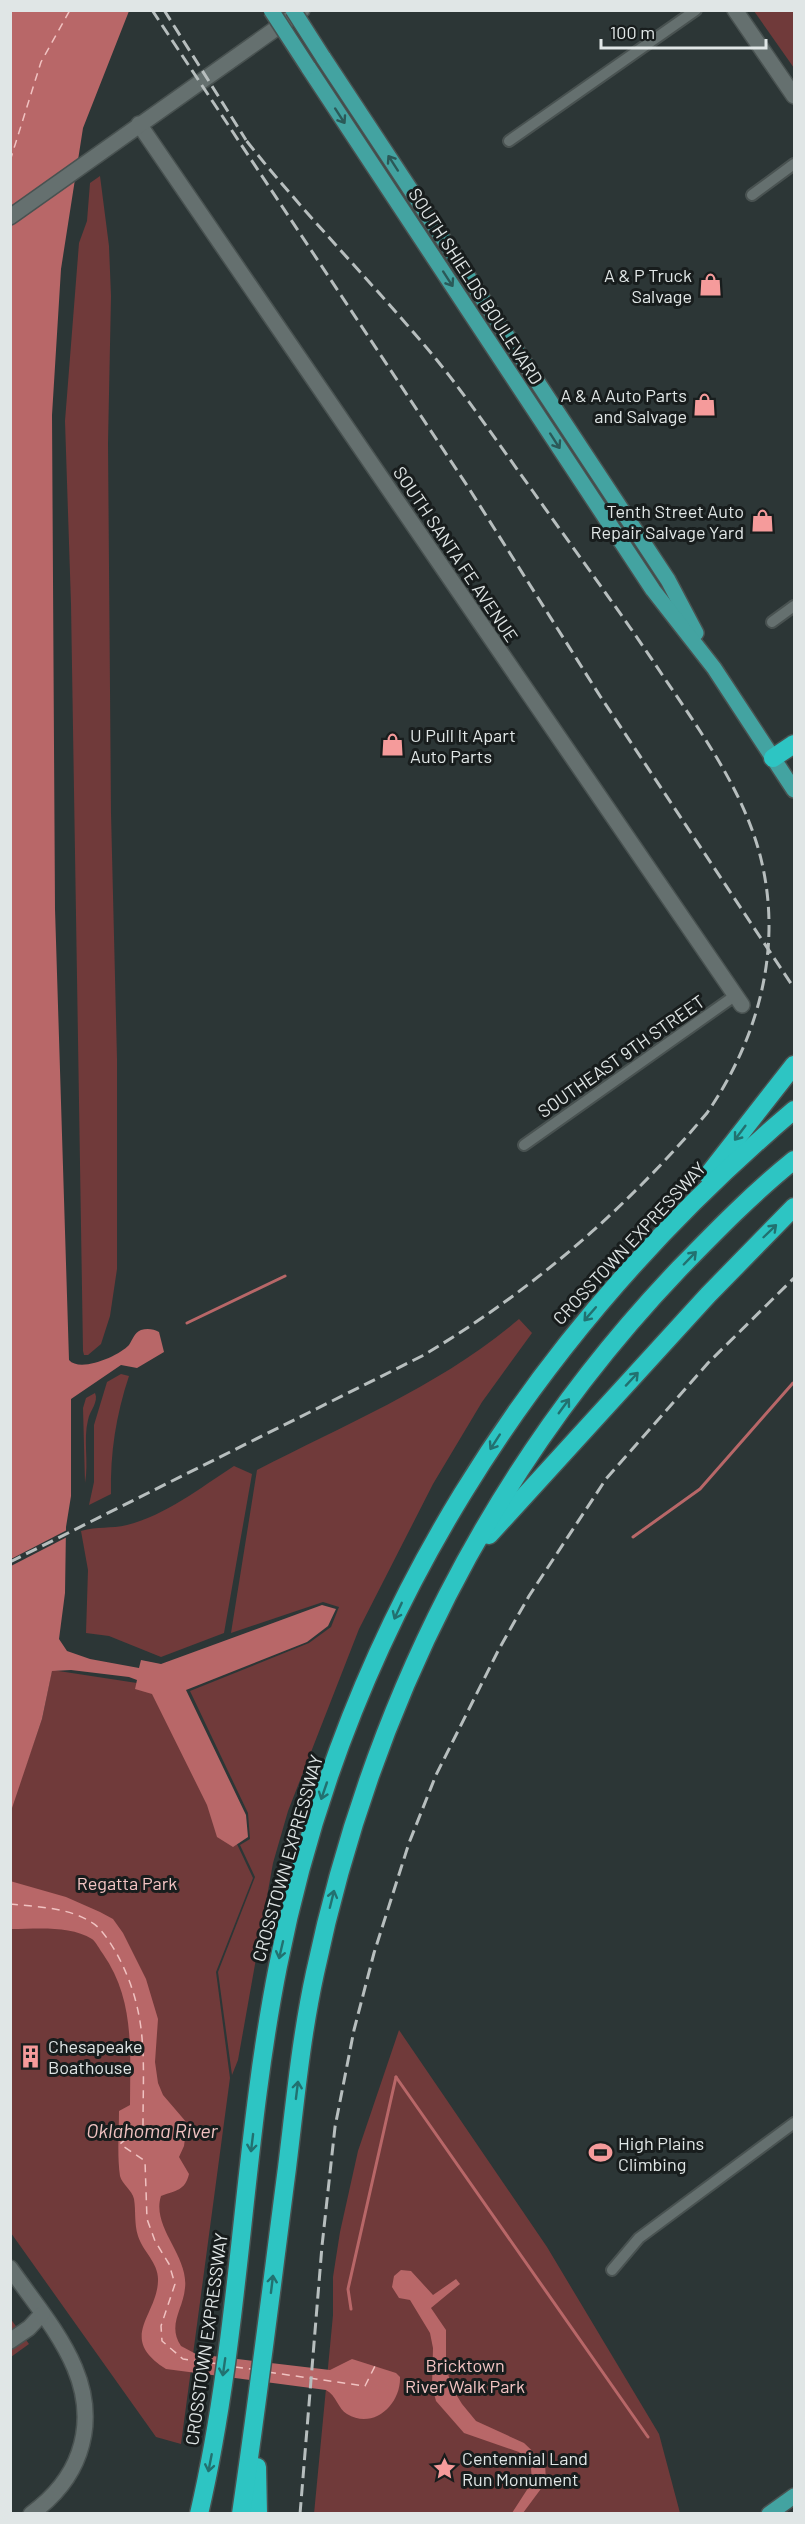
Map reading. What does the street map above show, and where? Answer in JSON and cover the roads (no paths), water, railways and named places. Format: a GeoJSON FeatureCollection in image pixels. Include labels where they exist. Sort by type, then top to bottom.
{"type":"FeatureCollection","features":[{"type":"Feature","properties":{"kind":"highway"},"geometry":{"type":"LineString","coordinates":[[773,758],[795,744]]}},
{"type":"Feature","properties":{"kind":"highway"},"geometry":{"type":"LineString","coordinates":[[668,1227],[795,1065]]}},
{"type":"Feature","properties":{"kind":"highway","name":"CROSSTOWN EXPRESSWAY"},"geometry":{"type":"LineString","coordinates":[[199,2514],[218,2412],[267,2032],[278,1965],[322,1798],[357,1704],[407,1592],[457,1501],[528,1393],[576,1330],[668,1227],[729,1167],[795,1110]]}},
{"type":"Feature","properties":{"kind":"highway"},"geometry":{"type":"LineString","coordinates":[[241,2514],[256,2417],[302,2049],[314,1978],[341,1861],[369,1772],[406,1679],[465,1561],[538,1442],[615,1339],[709,1239],[795,1160]]}},
{"type":"Feature","properties":{"kind":"highway"},"geometry":{"type":"LineString","coordinates":[[465,1561],[708,1295],[795,1207]]}},
{"type":"Feature","properties":{"kind":"highway"},"geometry":{"type":"LineString","coordinates":[[256,2417],[258,2514]]}},
{"type":"Feature","properties":{"kind":"main road","name":"SOUTH SHIELDS BOULEVARD"},"geometry":{"type":"LineString","coordinates":[[271,10],[653,590],[714,668],[795,790]]}},
{"type":"Feature","properties":{"kind":"main road","name":"SOUTH SHIELDS BOULEVARD"},"geometry":{"type":"LineString","coordinates":[[293,10],[668,580],[714,668]]}},
{"type":"Feature","properties":{"kind":"main road"},"geometry":{"type":"LineString","coordinates":[[769,2514],[795,2496]]}},
{"type":"Feature","properties":{"kind":"street"},"geometry":{"type":"LineString","coordinates":[[10,217],[302,10]]}},
{"type":"Feature","properties":{"kind":"street"},"geometry":{"type":"LineString","coordinates":[[509,141],[696,10]]}},
{"type":"Feature","properties":{"kind":"street"},"geometry":{"type":"LineString","coordinates":[[735,10],[795,96]]}},
{"type":"Feature","properties":{"kind":"street","name":"SOUTH SANTA FE AVENUE"},"geometry":{"type":"LineString","coordinates":[[134,128],[739,1000]]}},
{"type":"Feature","properties":{"kind":"street"},"geometry":{"type":"LineString","coordinates":[[752,195],[795,164]]}},
{"type":"Feature","properties":{"kind":"street"},"geometry":{"type":"LineString","coordinates":[[772,622],[795,606]]}},
{"type":"Feature","properties":{"kind":"street","name":"SOUTHEAST 9TH STREET"},"geometry":{"type":"LineString","coordinates":[[524,1144],[739,1000]]}},
{"type":"Feature","properties":{"kind":"street"},"geometry":{"type":"LineString","coordinates":[[612,2270],[639,2238],[795,2123]]}},
{"type":"Feature","properties":{"kind":"street"},"geometry":{"type":"LineString","coordinates":[[10,2268],[72,2358],[79,2373],[86,2401],[81,2448],[70,2473],[54,2494],[31,2514]]}},
{"type":"Feature","properties":{"kind":"street"},"geometry":{"type":"LineString","coordinates":[[10,2341],[29,2328],[42,2314]]}},
{"type":"Feature","properties":{"kind":"water"},"geometry":{"type":"Polygon","coordinates":[[[11,11],[129,11],[83,128],[61,269],[52,415],[55,909],[69,1360],[74,1364],[82,1365],[109,1358],[129,1345],[137,1333],[146,1329],[159,1332],[164,1352],[137,1368],[121,1365],[71,1399],[71,1496],[66,1527],[65,1593],[59,1639],[67,1651],[90,1659],[139,1668],[141,1660],[161,1664],[322,1605],[336,1609],[328,1626],[307,1642],[186,1690],[246,1815],[248,1837],[233,1847],[217,1837],[207,1805],[152,1694],[135,1689],[137,1680],[129,1677],[71,1670],[52,1671],[42,1719],[11,1811],[11,11]]]}},
{"type":"Feature","properties":{"kind":"water","name":"Oklahoma River"},"geometry":{"type":"Polygon","coordinates":[[[10,1881],[66,1897],[113,1919],[123,1933],[146,1979],[158,2019],[155,2062],[158,2083],[163,2095],[187,2123],[184,2146],[179,2157],[189,2174],[182,2187],[161,2196],[159,2208],[165,2230],[182,2264],[185,2276],[184,2296],[175,2331],[181,2346],[196,2354],[330,2370],[352,2359],[396,2373],[400,2377],[396,2397],[384,2412],[366,2419],[357,2418],[344,2412],[326,2390],[166,2369],[152,2358],[144,2347],[143,2326],[156,2294],[158,2275],[138,2236],[133,2196],[120,2176],[119,2111],[130,2105],[130,2046],[126,2008],[121,1989],[113,1971],[92,1939],[63,1930],[11,1929],[10,1881]]]}},
{"type":"Feature","properties":{"kind":"water"},"geometry":{"type":"Polygon","coordinates":[[[401,2270],[411,2271],[433,2295],[456,2279],[460,2284],[431,2308],[446,2330],[446,2365],[451,2386],[476,2421],[524,2443],[545,2463],[546,2482],[523,2513],[512,2513],[532,2482],[531,2468],[519,2452],[464,2433],[436,2401],[432,2386],[433,2348],[430,2333],[410,2300],[399,2298],[392,2287],[394,2276],[401,2270]]]}},
{"type":"Feature","properties":{"kind":"waterway"},"geometry":{"type":"LineString","coordinates":[[187,1323],[285,1276]]}},
{"type":"Feature","properties":{"kind":"waterway"},"geometry":{"type":"LineString","coordinates":[[633,1537],[700,1489],[793,1383]]}},
{"type":"Feature","properties":{"kind":"waterway"},"geometry":{"type":"LineString","coordinates":[[396,2077],[648,2437]]}},
{"type":"Feature","properties":{"kind":"waterway"},"geometry":{"type":"LineString","coordinates":[[351,2309],[348,2289],[396,2077]]}},
{"type":"Feature","properties":{"kind":"railway"},"geometry":{"type":"LineString","coordinates":[[152,10],[470,490],[600,696],[794,988]]}},
{"type":"Feature","properties":{"kind":"railway"},"geometry":{"type":"LineString","coordinates":[[164,10],[246,140]]}},
{"type":"Feature","properties":{"kind":"railway"},"geometry":{"type":"LineString","coordinates":[[10,1562],[422,1356],[501,1305],[539,1276],[610,1215],[644,1182],[707,1113],[740,1055],[752,1024],[767,959],[769,926],[767,893],[761,859],[742,806],[716,756],[623,618],[449,375],[291,195],[245,139]]}},
{"type":"Feature","properties":{"kind":"railway"},"geometry":{"type":"LineString","coordinates":[[300,2514],[322,2246],[335,2127],[354,2030],[374,1953],[409,1843],[436,1775],[499,1649],[529,1596],[606,1479],[708,1363],[794,1278]]}},
{"type":"Feature","properties":{"kind":"place","name":"A & P Truck Salvage"},"geometry":{"type":"Point","coordinates":[710,285]}},
{"type":"Feature","properties":{"kind":"place","name":"A & A Auto Parts and Salvage"},"geometry":{"type":"Point","coordinates":[705,405]}},
{"type":"Feature","properties":{"kind":"place","name":"Tenth Street Auto Repair Salvage Yard"},"geometry":{"type":"Point","coordinates":[762,521]}},
{"type":"Feature","properties":{"kind":"place","name":"U Pull It Apart Auto Parts"},"geometry":{"type":"Point","coordinates":[392,745]}},
{"type":"Feature","properties":{"kind":"place","name":"Chesapeake Boathouse"},"geometry":{"type":"Point","coordinates":[30,2056]}},
{"type":"Feature","properties":{"kind":"place","name":"High Plains Climbing"},"geometry":{"type":"Point","coordinates":[600,2153]}},
{"type":"Feature","properties":{"kind":"place","name":"Centennial Land Run Monument"},"geometry":{"type":"Point","coordinates":[444,2468]}},
{"type":"Feature","properties":{"kind":"park label","name":"Regatta Park"},"geometry":{"type":"Point","coordinates":[127,1883]}},
{"type":"Feature","properties":{"kind":"park label","name":"Bricktown River Walk Park"},"geometry":{"type":"Point","coordinates":[465,2375]}}]}
